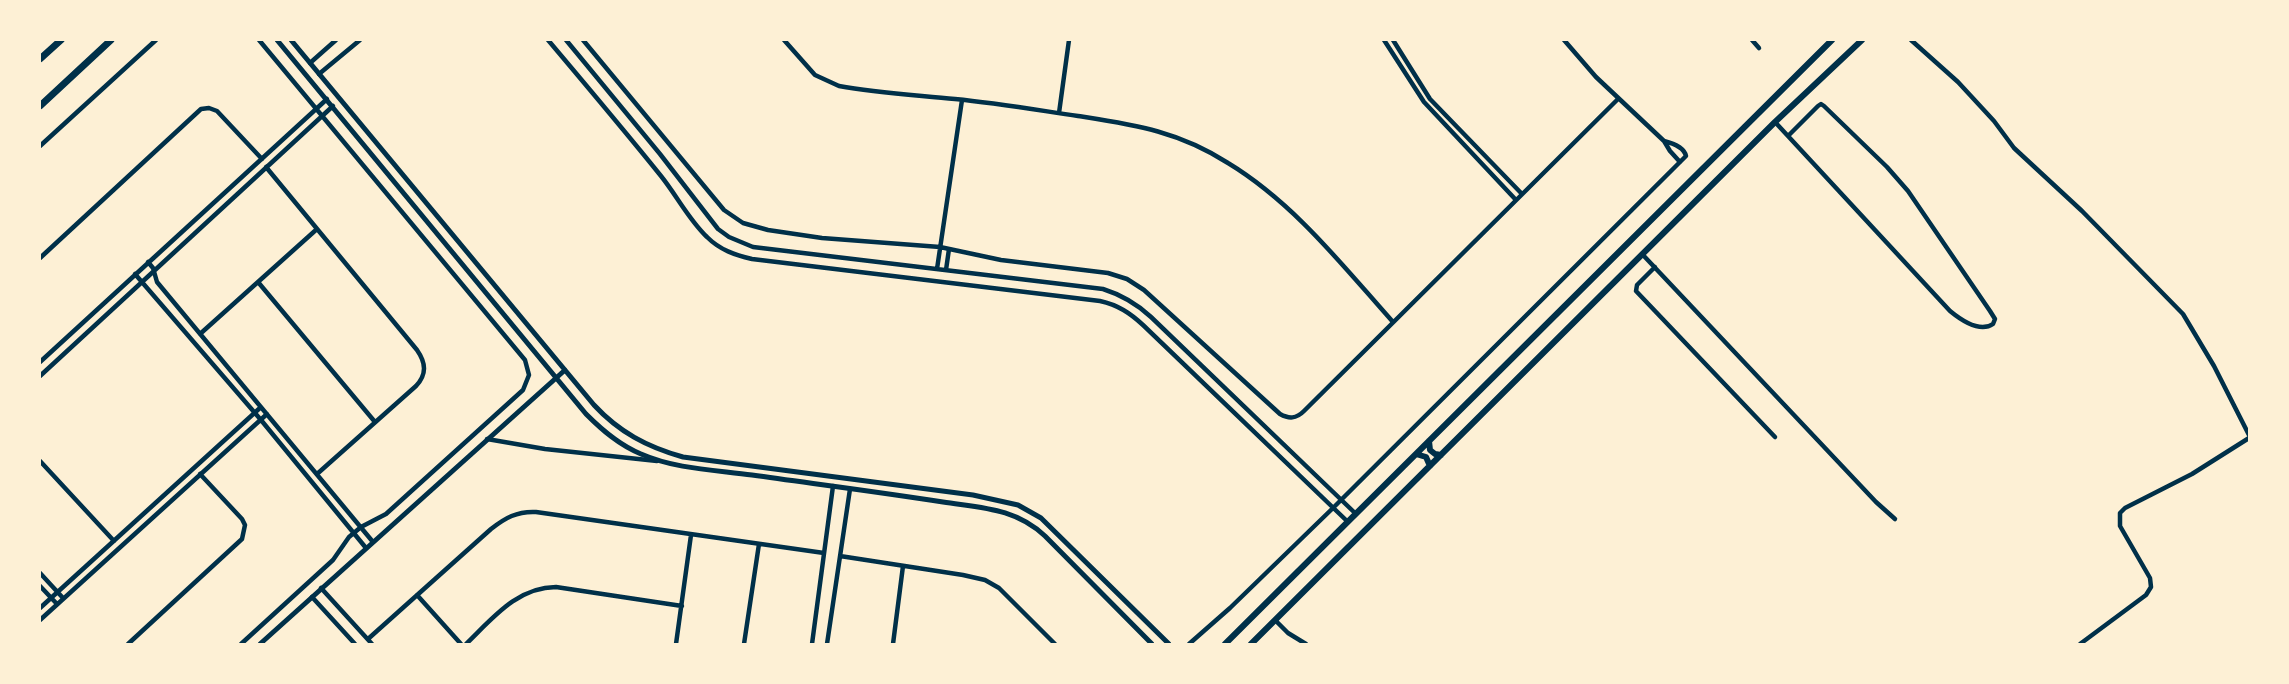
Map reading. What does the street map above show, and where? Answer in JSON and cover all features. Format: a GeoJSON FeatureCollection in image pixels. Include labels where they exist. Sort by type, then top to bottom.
{"type":"FeatureCollection","features":[{"type":"Feature","properties":{"kind":"highway"},"geometry":{"type":"LineString","coordinates":[[40,59],[61,40]]}},
{"type":"Feature","properties":{"kind":"highway"},"geometry":{"type":"LineString","coordinates":[[40,106],[111,40]]}},
{"type":"Feature","properties":{"kind":"main road"},"geometry":{"type":"LineString","coordinates":[[1225,644],[1832,40]]}},
{"type":"Feature","properties":{"kind":"main road"},"geometry":{"type":"LineString","coordinates":[[1251,644],[1775,122],[1862,40]]}},
{"type":"Feature","properties":{"kind":"main road"},"geometry":{"type":"LineString","coordinates":[[1429,441],[1430,450],[1435,454],[1441,454]]}},
{"type":"Feature","properties":{"kind":"main road"},"geometry":{"type":"LineString","coordinates":[[1416,454],[1426,457],[1430,466]]}},
{"type":"Feature","properties":{"kind":"street"},"geometry":{"type":"LineString","coordinates":[[40,146],[156,40]]}},
{"type":"Feature","properties":{"kind":"street"},"geometry":{"type":"LineString","coordinates":[[241,644],[333,560],[354,533],[361,527],[386,514],[523,390],[528,383],[528,368],[520,354],[259,40]]}},
{"type":"Feature","properties":{"kind":"street"},"geometry":{"type":"LineString","coordinates":[[277,40],[586,414],[602,430],[627,447],[661,462]]}},
{"type":"Feature","properties":{"kind":"street"},"geometry":{"type":"LineString","coordinates":[[291,40],[565,370],[608,420],[624,433],[662,451],[683,457],[1005,501],[1030,510],[1058,533],[1169,644]]}},
{"type":"Feature","properties":{"kind":"street"},"geometry":{"type":"LineString","coordinates":[[310,62],[336,40]]}},
{"type":"Feature","properties":{"kind":"street"},"geometry":{"type":"LineString","coordinates":[[319,74],[360,40]]}},
{"type":"Feature","properties":{"kind":"street"},"geometry":{"type":"LineString","coordinates":[[548,40],[650,162],[698,227],[721,248],[736,255],[752,259],[1112,304],[1128,313],[1143,325],[1348,522]]}},
{"type":"Feature","properties":{"kind":"street"},"geometry":{"type":"LineString","coordinates":[[566,40],[660,154],[708,219],[728,237],[753,247],[1103,289],[1129,299],[1141,307],[1227,387],[1356,514]]}},
{"type":"Feature","properties":{"kind":"street"},"geometry":{"type":"LineString","coordinates":[[583,40],[724,210],[738,220],[761,228],[822,238],[940,247],[1001,260],[1108,273],[1127,279],[1144,290],[1280,414],[1290,418],[1300,415],[1618,98]]}},
{"type":"Feature","properties":{"kind":"street"},"geometry":{"type":"LineString","coordinates":[[784,40],[815,75],[838,86],[1060,113],[1160,131],[1194,144],[1229,163],[1262,186],[1300,221],[1393,322]]}},
{"type":"Feature","properties":{"kind":"street"},"geometry":{"type":"LineString","coordinates":[[1060,113],[1069,40]]}},
{"type":"Feature","properties":{"kind":"street"},"geometry":{"type":"LineString","coordinates":[[1384,40],[1424,102],[1516,200]]}},
{"type":"Feature","properties":{"kind":"street"},"geometry":{"type":"LineString","coordinates":[[1393,40],[1430,99],[1522,194]]}},
{"type":"Feature","properties":{"kind":"street"},"geometry":{"type":"LineString","coordinates":[[1564,40],[1618,98],[1664,141],[1680,162]]}},
{"type":"Feature","properties":{"kind":"street"},"geometry":{"type":"LineString","coordinates":[[1752,40],[1759,48]]}},
{"type":"Feature","properties":{"kind":"street"},"geometry":{"type":"LineString","coordinates":[[1911,40],[1958,82],[1994,121],[2009,142],[2082,211],[2183,314],[2214,366],[2249,437],[2192,474],[2125,508],[2120,513],[2120,526],[2150,578],[2152,587],[2146,595],[2080,644]]}},
{"type":"Feature","properties":{"kind":"street"},"geometry":{"type":"LineString","coordinates":[[40,362],[327,99]]}},
{"type":"Feature","properties":{"kind":"street"},"geometry":{"type":"LineString","coordinates":[[937,269],[962,100]]}},
{"type":"Feature","properties":{"kind":"street"},"geometry":{"type":"LineString","coordinates":[[1775,122],[1865,222],[1950,311],[1971,324],[1986,328],[1993,324],[1995,319],[1990,311],[1908,191],[1887,167],[1824,106],[1821,104],[1818,106],[1788,136]]}},
{"type":"Feature","properties":{"kind":"street"},"geometry":{"type":"LineString","coordinates":[[40,376],[332,106]]}},
{"type":"Feature","properties":{"kind":"street"},"geometry":{"type":"LineString","coordinates":[[40,258],[201,109],[209,108],[217,111],[262,160]]}},
{"type":"Feature","properties":{"kind":"street"},"geometry":{"type":"LineString","coordinates":[[1189,644],[1230,608],[1333,508],[1686,156],[1685,152],[1676,145],[1664,141]]}},
{"type":"Feature","properties":{"kind":"street"},"geometry":{"type":"LineString","coordinates":[[266,167],[423,360],[425,370],[420,381],[317,474]]}},
{"type":"Feature","properties":{"kind":"street"},"geometry":{"type":"LineString","coordinates":[[200,334],[317,229]]}},
{"type":"Feature","properties":{"kind":"street"},"geometry":{"type":"LineString","coordinates":[[946,270],[949,249]]}},
{"type":"Feature","properties":{"kind":"street"},"geometry":{"type":"LineString","coordinates":[[1643,254],[1876,502],[1895,519]]}},
{"type":"Feature","properties":{"kind":"street"},"geometry":{"type":"LineString","coordinates":[[148,262],[158,282],[373,542]]}},
{"type":"Feature","properties":{"kind":"street"},"geometry":{"type":"LineString","coordinates":[[1655,267],[1637,285],[1637,292],[1775,437]]}},
{"type":"Feature","properties":{"kind":"street"},"geometry":{"type":"LineString","coordinates":[[135,274],[261,420],[366,548]]}},
{"type":"Feature","properties":{"kind":"street"},"geometry":{"type":"LineString","coordinates":[[258,282],[375,422]]}},
{"type":"Feature","properties":{"kind":"street"},"geometry":{"type":"LineString","coordinates":[[260,644],[565,370]]}},
{"type":"Feature","properties":{"kind":"street"},"geometry":{"type":"LineString","coordinates":[[40,608],[262,407]]}},
{"type":"Feature","properties":{"kind":"street"},"geometry":{"type":"LineString","coordinates":[[40,620],[267,414]]}},
{"type":"Feature","properties":{"kind":"street"},"geometry":{"type":"LineString","coordinates":[[487,439],[584,454],[661,462],[833,486],[1006,512],[1026,520],[1045,536],[1152,644]]}},
{"type":"Feature","properties":{"kind":"street"},"geometry":{"type":"LineString","coordinates":[[40,461],[114,541]]}},
{"type":"Feature","properties":{"kind":"street"},"geometry":{"type":"LineString","coordinates":[[128,644],[242,538],[245,525],[242,519],[200,474]]}},
{"type":"Feature","properties":{"kind":"street"},"geometry":{"type":"LineString","coordinates":[[812,644],[833,486]]}},
{"type":"Feature","properties":{"kind":"street"},"geometry":{"type":"LineString","coordinates":[[900,496],[901,486]]}},
{"type":"Feature","properties":{"kind":"street"},"geometry":{"type":"LineString","coordinates":[[827,644],[850,489]]}},
{"type":"Feature","properties":{"kind":"street"},"geometry":{"type":"LineString","coordinates":[[368,639],[497,524],[521,513],[536,512],[824,553]]}},
{"type":"Feature","properties":{"kind":"street"},"geometry":{"type":"LineString","coordinates":[[676,644],[691,535]]}},
{"type":"Feature","properties":{"kind":"street"},"geometry":{"type":"LineString","coordinates":[[744,644],[759,544]]}},
{"type":"Feature","properties":{"kind":"street"},"geometry":{"type":"LineString","coordinates":[[840,556],[972,576],[992,584],[1000,588],[1055,644]]}},
{"type":"Feature","properties":{"kind":"street"},"geometry":{"type":"LineString","coordinates":[[893,644],[903,566]]}},
{"type":"Feature","properties":{"kind":"street"},"geometry":{"type":"LineString","coordinates":[[40,573],[63,598]]}},
{"type":"Feature","properties":{"kind":"street"},"geometry":{"type":"LineString","coordinates":[[40,586],[57,604]]}},
{"type":"Feature","properties":{"kind":"street"},"geometry":{"type":"LineString","coordinates":[[466,644],[515,598],[541,588],[556,587],[682,606]]}},
{"type":"Feature","properties":{"kind":"street"},"geometry":{"type":"LineString","coordinates":[[322,588],[372,644]]}},
{"type":"Feature","properties":{"kind":"street"},"geometry":{"type":"LineString","coordinates":[[417,596],[461,644]]}},
{"type":"Feature","properties":{"kind":"street"},"geometry":{"type":"LineString","coordinates":[[312,597],[355,644]]}},
{"type":"Feature","properties":{"kind":"street"},"geometry":{"type":"LineString","coordinates":[[1275,620],[1288,632],[1306,644]]}}]}
